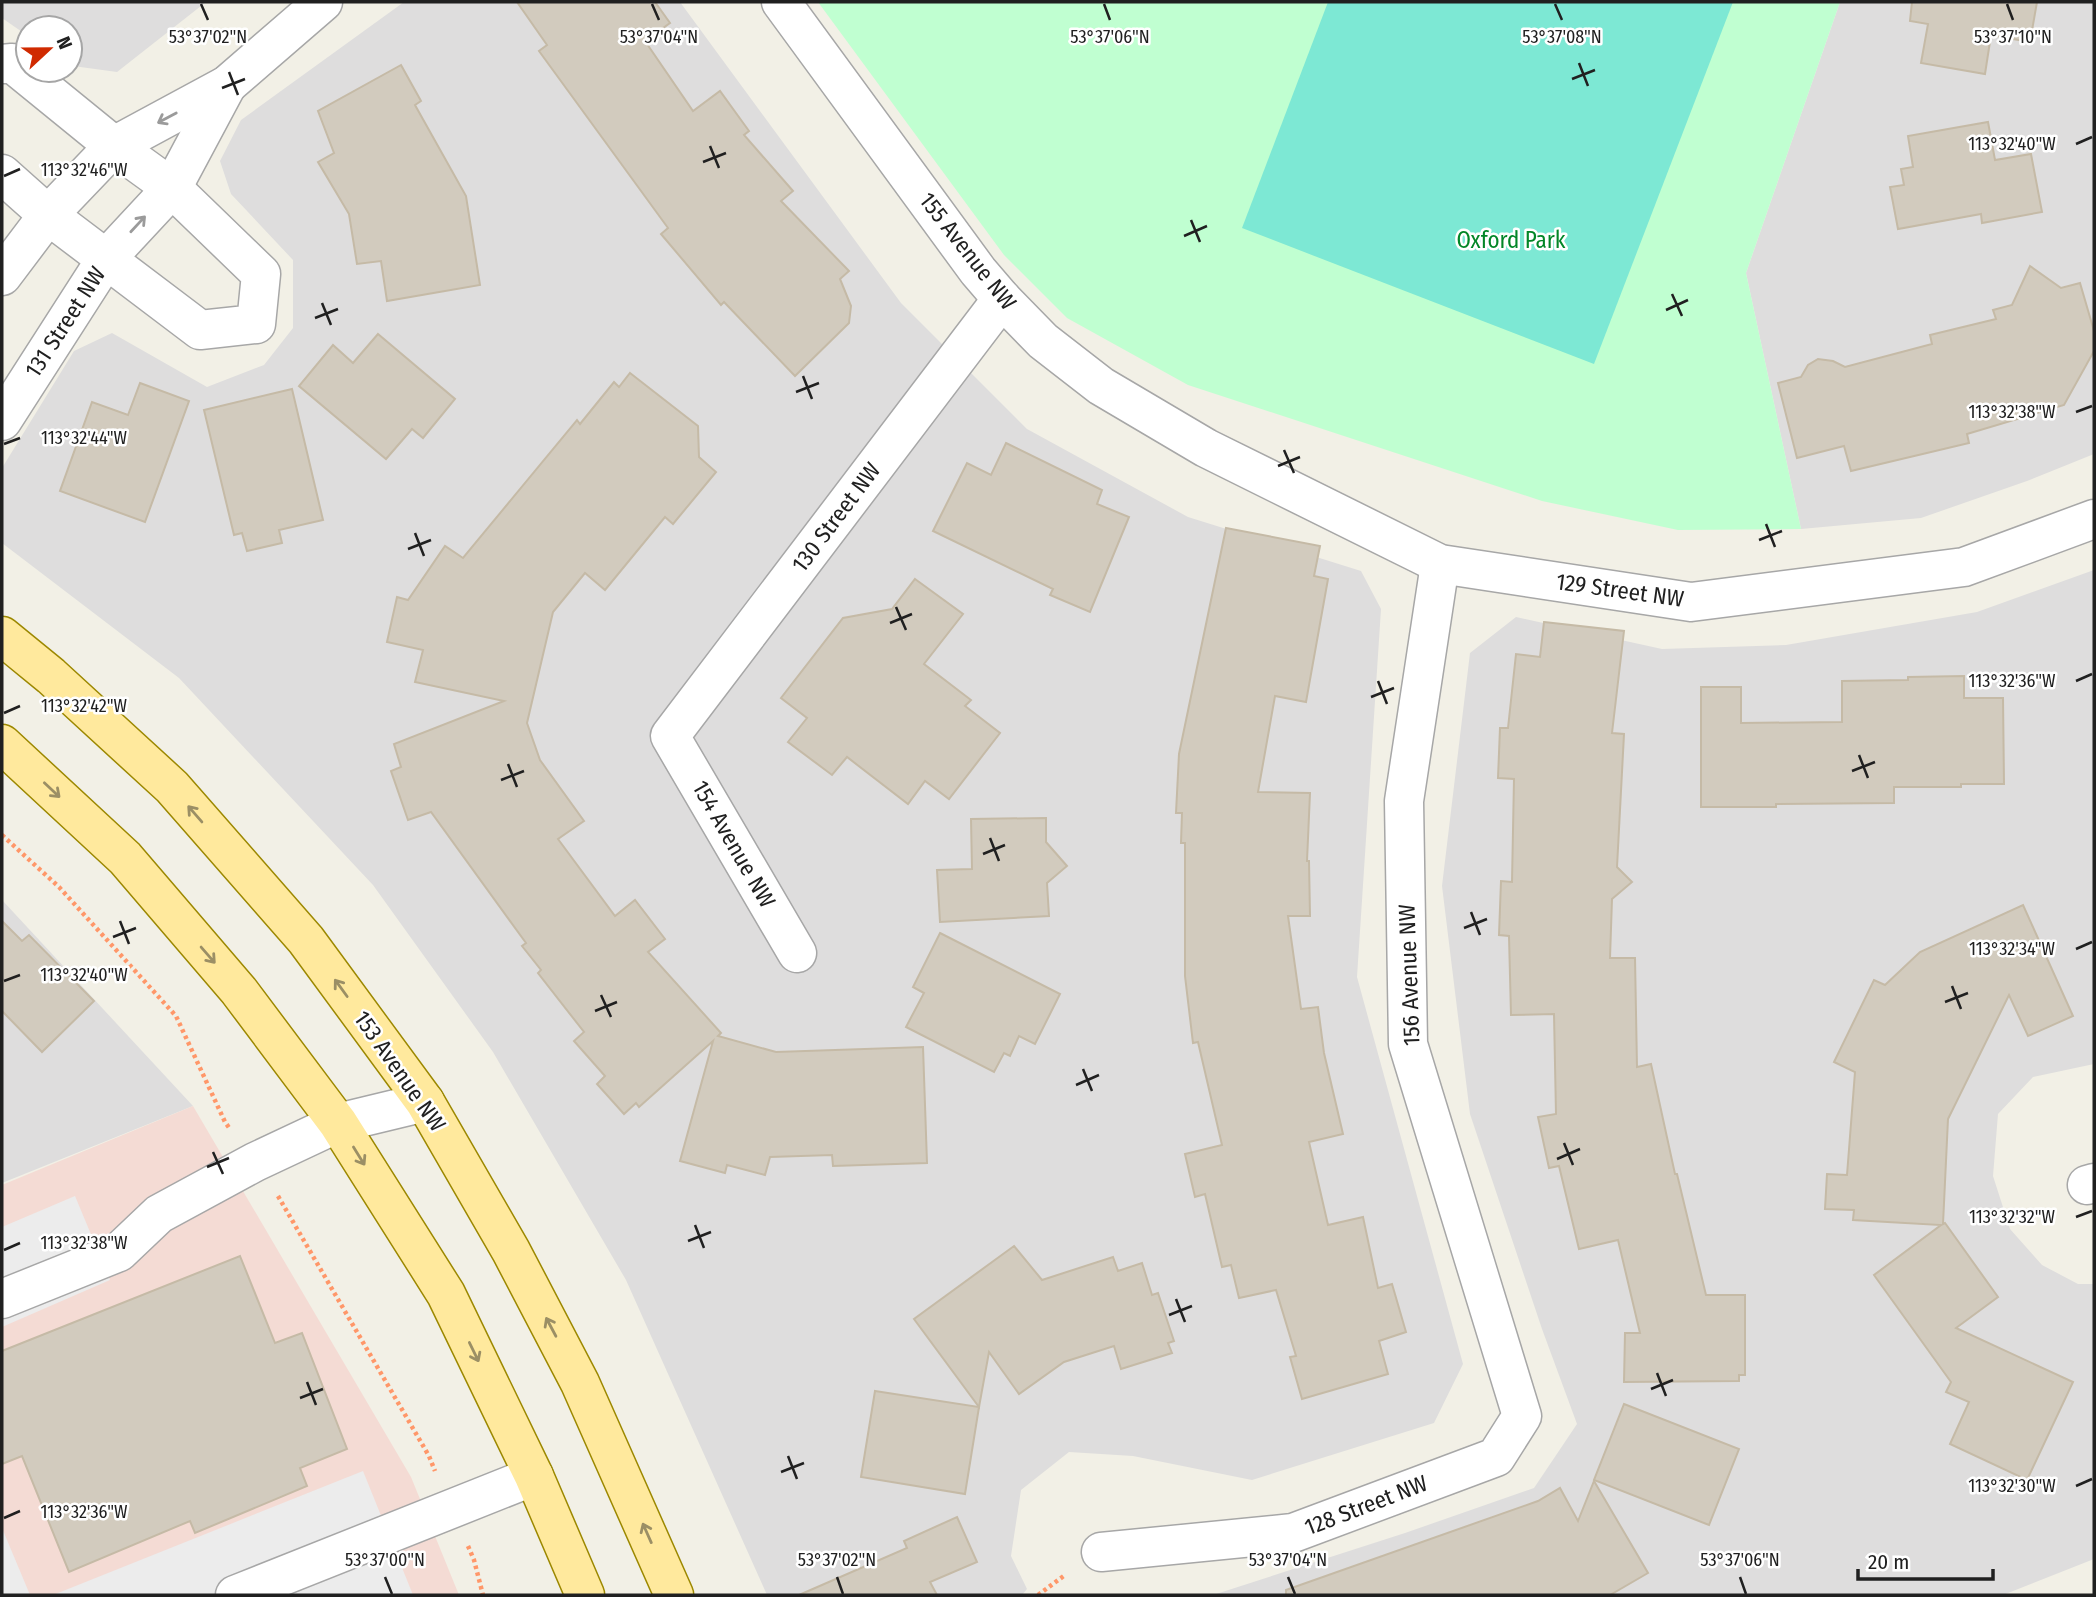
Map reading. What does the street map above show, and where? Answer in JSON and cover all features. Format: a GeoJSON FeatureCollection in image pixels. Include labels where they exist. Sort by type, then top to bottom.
{"type":"FeatureCollection","features":[{"type":"Feature","properties":{"kind":"main road","name":"153 Avenue NW"},"geometry":{"type":"LineString","coordinates":[[2,636],[51,676],[172,787],[306,940],[425,1102],[511,1251],[580,1383],[674,1595]]}},
{"type":"Feature","properties":{"kind":"main road"},"geometry":{"type":"LineString","coordinates":[[2,744],[125,858],[239,991],[338,1123],[446,1294],[534,1476],[585,1595]]}},
{"type":"Feature","properties":{"kind":"street","name":"131 Street NW"},"geometry":{"type":"LineString","coordinates":[[2,276],[48,215],[114,146],[227,85],[323,2]]}},
{"type":"Feature","properties":{"kind":"street","name":"155 Avenue NW"},"geometry":{"type":"LineString","coordinates":[[781,2],[978,271],[1002,299],[1043,341],[1101,386],[1206,448]]}},
{"type":"Feature","properties":{"kind":"street","name":"131 Street NW"},"geometry":{"type":"LineString","coordinates":[[2,64],[12,62],[114,146],[172,188],[261,274],[256,324],[200,330],[48,215],[2,174]]}},
{"type":"Feature","properties":{"kind":"street","name":"131 Street NW"},"geometry":{"type":"LineString","coordinates":[[2,421],[106,259],[172,188],[227,85]]}},
{"type":"Feature","properties":{"kind":"street","name":"130 Street NW"},"geometry":{"type":"LineString","coordinates":[[670,736],[1002,299]]}},
{"type":"Feature","properties":{"kind":"street","name":"129 Street NW"},"geometry":{"type":"LineString","coordinates":[[1206,448],[1440,564],[1691,602],[1964,567],[2094,519]]}},
{"type":"Feature","properties":{"kind":"street","name":"156 Avenue NW"},"geometry":{"type":"LineString","coordinates":[[1440,564],[1404,801],[1408,1044],[1522,1416]]}},
{"type":"Feature","properties":{"kind":"street","name":"154 Avenue NW"},"geometry":{"type":"LineString","coordinates":[[670,736],[797,953]]}},
{"type":"Feature","properties":{"kind":"street"},"geometry":{"type":"LineString","coordinates":[[2,1299],[119,1252],[159,1214],[255,1162],[338,1123],[425,1102]]}},
{"type":"Feature","properties":{"kind":"street","name":"128 Street NW"},"geometry":{"type":"LineString","coordinates":[[1101,1552],[1293,1533],[1496,1457],[1522,1416]]}},
{"type":"Feature","properties":{"kind":"street"},"geometry":{"type":"LineString","coordinates":[[235,1595],[534,1476]]}},
{"type":"Feature","properties":{"kind":"path"},"geometry":{"type":"LineString","coordinates":[[2,835],[59,887],[176,1016],[225,1122]]}},
{"type":"Feature","properties":{"kind":"path"},"geometry":{"type":"LineString","coordinates":[[279,1197],[429,1456],[474,1560],[483,1595]]}},
{"type":"Feature","properties":{"kind":"shaded area"},"geometry":{"type":"Polygon","coordinates":[[[2,2],[206,2],[117,72],[84,68],[84,14],[14,14],[14,26],[2,18],[2,2]]]}},
{"type":"Feature","properties":{"kind":"shaded area"},"geometry":{"type":"Polygon","coordinates":[[[404,2],[680,2],[901,303],[1027,429],[1188,517],[1361,571],[1381,609],[1357,977],[1463,1364],[1434,1423],[1252,1480],[1133,1456],[1069,1452],[1021,1490],[1011,1556],[1027,1589],[1022,1595],[767,1595],[626,1280],[493,1052],[373,885],[179,678],[2,543],[2,468],[74,351],[112,333],[207,387],[264,365],[293,328],[293,260],[231,194],[220,161],[241,120],[404,2]]]}},
{"type":"Feature","properties":{"kind":"shaded area"},"geometry":{"type":"Polygon","coordinates":[[[1840,2],[2094,2],[2094,454],[1921,518],[1801,529],[1746,273],[1840,2]]]}},
{"type":"Feature","properties":{"kind":"shaded area"},"geometry":{"type":"Polygon","coordinates":[[[2094,570],[2094,1064],[2033,1077],[1998,1114],[1993,1176],[2010,1229],[2042,1265],[2078,1284],[2094,1284],[2094,1559],[2003,1595],[1213,1595],[1534,1488],[1577,1424],[1470,1114],[1442,886],[1470,653],[1516,617],[1662,649],[1786,645],[1977,612],[2094,570]]]}},
{"type":"Feature","properties":{"kind":"shaded area"},"geometry":{"type":"Polygon","coordinates":[[[2,900],[193,1106],[2,1183],[2,900]]]}},
{"type":"Feature","properties":{"kind":"shaded area"},"geometry":{"type":"Polygon","coordinates":[[[193,1106],[411,1477],[459,1595],[2,1595],[2,1185],[193,1106]]]}},
{"type":"Feature","properties":{"kind":"shaded area"},"geometry":{"type":"Polygon","coordinates":[[[75,1196],[110,1280],[2,1327],[2,1227],[75,1196]]]}},
{"type":"Feature","properties":{"kind":"shaded area"},"geometry":{"type":"Polygon","coordinates":[[[363,1471],[413,1595],[53,1595],[363,1471]]]}},
{"type":"Feature","properties":{"kind":"shaded area"},"geometry":{"type":"Polygon","coordinates":[[[2,1528],[30,1595],[2,1595],[2,1528]]]}},
{"type":"Feature","properties":{"kind":"green space","name":"Oxford Park"},"geometry":{"type":"Polygon","coordinates":[[[818,2],[1840,2],[1746,273],[1801,529],[1678,530],[1542,501],[1188,385],[1067,318],[1004,255],[818,2]]]}},
{"type":"Feature","properties":{"kind":"green space"},"geometry":{"type":"Polygon","coordinates":[[[1328,2],[1733,2],[1594,364],[1242,228],[1328,2]]]}},
{"type":"Feature","properties":{"kind":"building"},"geometry":{"type":"Polygon","coordinates":[[[517,2],[655,2],[670,23],[645,41],[693,111],[720,91],[749,131],[744,135],[793,191],[781,201],[849,271],[840,279],[851,306],[849,323],[795,376],[724,302],[721,305],[661,234],[668,228],[539,51],[547,45],[517,2]]]}},
{"type":"Feature","properties":{"kind":"building"},"geometry":{"type":"Polygon","coordinates":[[[1912,2],[2037,2],[2030,42],[1991,35],[1985,74],[1921,63],[1928,24],[1910,21],[1912,2]]]}},
{"type":"Feature","properties":{"kind":"building"},"geometry":{"type":"Polygon","coordinates":[[[401,65],[421,101],[415,105],[466,196],[480,285],[387,301],[381,261],[357,264],[349,214],[318,162],[334,153],[318,111],[401,65]]]}},
{"type":"Feature","properties":{"kind":"building"},"geometry":{"type":"Polygon","coordinates":[[[1988,122],[1995,160],[2031,154],[2042,212],[1982,223],[1981,214],[1898,229],[1890,187],[1904,185],[1901,169],[1913,167],[1908,136],[1988,122]]]}},
{"type":"Feature","properties":{"kind":"building"},"geometry":{"type":"Polygon","coordinates":[[[2030,266],[2061,288],[2080,283],[2094,331],[2094,351],[2064,405],[1967,434],[1969,443],[1851,471],[1844,446],[1797,458],[1778,383],[1801,377],[1808,365],[1818,359],[1833,361],[1845,367],[1932,344],[1930,335],[1996,319],[1993,310],[2012,305],[2030,266]]]}},
{"type":"Feature","properties":{"kind":"building"},"geometry":{"type":"Polygon","coordinates":[[[378,334],[455,399],[423,438],[412,429],[386,459],[299,386],[333,345],[353,363],[378,334]]]}},
{"type":"Feature","properties":{"kind":"building"},"geometry":{"type":"Polygon","coordinates":[[[630,373],[698,426],[699,457],[716,472],[673,524],[665,517],[605,590],[585,573],[553,612],[527,723],[540,760],[584,821],[558,839],[615,916],[635,900],[665,939],[648,952],[721,1033],[718,1036],[776,1052],[923,1047],[927,1163],[833,1166],[832,1155],[770,1157],[765,1175],[727,1165],[725,1173],[680,1161],[713,1041],[639,1107],[636,1103],[624,1114],[597,1084],[605,1076],[574,1041],[584,1032],[538,973],[541,970],[522,946],[526,943],[431,812],[408,820],[391,771],[401,767],[394,744],[504,701],[415,682],[423,650],[387,642],[397,597],[408,600],[445,546],[463,558],[577,420],[580,424],[614,382],[619,387],[630,373]]]}},
{"type":"Feature","properties":{"kind":"building"},"geometry":{"type":"Polygon","coordinates":[[[140,383],[189,401],[145,522],[60,491],[92,402],[128,415],[140,383]]]}},
{"type":"Feature","properties":{"kind":"building"},"geometry":{"type":"Polygon","coordinates":[[[292,389],[323,520],[279,530],[282,543],[247,551],[242,533],[234,535],[204,410],[292,389]]]}},
{"type":"Feature","properties":{"kind":"building"},"geometry":{"type":"Polygon","coordinates":[[[1006,443],[1102,490],[1097,504],[1129,517],[1090,612],[1050,595],[1053,589],[933,531],[967,463],[991,475],[1006,443]]]}},
{"type":"Feature","properties":{"kind":"building"},"geometry":{"type":"Polygon","coordinates":[[[1226,528],[1320,546],[1314,576],[1328,579],[1306,702],[1275,696],[1258,792],[1310,793],[1307,861],[1310,916],[1288,916],[1301,1009],[1318,1007],[1324,1053],[1343,1134],[1309,1142],[1328,1225],[1363,1217],[1378,1288],[1392,1284],[1406,1332],[1379,1341],[1388,1374],[1302,1399],[1290,1357],[1296,1356],[1276,1290],[1239,1298],[1231,1265],[1222,1267],[1205,1194],[1195,1197],[1185,1154],[1222,1145],[1198,1042],[1193,1043],[1185,976],[1185,843],[1181,843],[1182,813],[1176,813],[1179,754],[1226,528]]]}},
{"type":"Feature","properties":{"kind":"building"},"geometry":{"type":"Polygon","coordinates":[[[915,579],[963,614],[924,664],[971,700],[965,706],[1000,733],[949,799],[925,781],[908,804],[847,757],[832,775],[788,742],[807,718],[781,698],[843,618],[892,609],[915,579]]]}},
{"type":"Feature","properties":{"kind":"building"},"geometry":{"type":"Polygon","coordinates":[[[1544,622],[1624,631],[1612,733],[1624,734],[1617,867],[1632,882],[1612,899],[1610,958],[1635,958],[1637,1067],[1651,1064],[1675,1174],[1706,1295],[1745,1295],[1745,1375],[1739,1375],[1739,1381],[1624,1382],[1625,1333],[1640,1333],[1618,1240],[1579,1249],[1559,1166],[1549,1168],[1538,1117],[1556,1114],[1554,1014],[1511,1015],[1509,936],[1499,935],[1501,881],[1512,882],[1514,779],[1498,778],[1500,728],[1508,728],[1516,654],[1540,657],[1544,622]]]}},
{"type":"Feature","properties":{"kind":"building"},"geometry":{"type":"Polygon","coordinates":[[[1964,676],[1964,698],[2003,698],[2004,784],[1894,787],[1894,803],[1701,807],[1701,687],[1741,687],[1741,723],[1842,722],[1842,681],[1964,676]]]}},
{"type":"Feature","properties":{"kind":"building"},"geometry":{"type":"Polygon","coordinates":[[[1046,818],[1046,842],[1067,866],[1047,883],[1049,916],[940,922],[937,870],[972,869],[971,819],[1046,818]]]}},
{"type":"Feature","properties":{"kind":"building"},"geometry":{"type":"Polygon","coordinates":[[[2023,905],[2073,1016],[2028,1036],[2009,995],[1948,1119],[1943,1224],[1945,1223],[1998,1297],[1956,1328],[2073,1382],[2027,1480],[1950,1444],[1969,1402],[1946,1392],[1951,1382],[1874,1275],[1941,1225],[1853,1220],[1854,1210],[1825,1209],[1827,1174],[1847,1175],[1855,1072],[1834,1062],[1874,980],[1885,985],[1920,952],[2023,905]]]}},
{"type":"Feature","properties":{"kind":"building"},"geometry":{"type":"Polygon","coordinates":[[[2,921],[22,941],[29,935],[94,1001],[42,1052],[2,1011],[2,921]]]}},
{"type":"Feature","properties":{"kind":"building"},"geometry":{"type":"Polygon","coordinates":[[[940,933],[1060,994],[1035,1044],[1019,1036],[1010,1056],[1004,1053],[994,1072],[906,1027],[924,993],[913,987],[940,933]]]}},
{"type":"Feature","properties":{"kind":"building"},"geometry":{"type":"Polygon","coordinates":[[[1014,1246],[1042,1280],[1113,1257],[1118,1271],[1142,1263],[1152,1295],[1158,1293],[1174,1341],[1168,1343],[1172,1353],[1121,1369],[1114,1346],[1064,1362],[1019,1394],[989,1352],[979,1407],[914,1319],[1014,1246]]]}},
{"type":"Feature","properties":{"kind":"building"},"geometry":{"type":"Polygon","coordinates":[[[240,1256],[275,1343],[302,1333],[347,1449],[300,1468],[307,1486],[195,1533],[190,1521],[69,1572],[22,1456],[2,1464],[2,1351],[240,1256]]]}},
{"type":"Feature","properties":{"kind":"building"},"geometry":{"type":"Polygon","coordinates":[[[875,1391],[979,1407],[965,1494],[861,1477],[875,1391]]]}},
{"type":"Feature","properties":{"kind":"building"},"geometry":{"type":"Polygon","coordinates":[[[1624,1404],[1739,1449],[1709,1525],[1594,1480],[1624,1404]]]}},
{"type":"Feature","properties":{"kind":"building"},"geometry":{"type":"Polygon","coordinates":[[[1594,1481],[1648,1573],[1610,1595],[1286,1595],[1286,1590],[1538,1501],[1560,1488],[1578,1521],[1594,1481]]]}},
{"type":"Feature","properties":{"kind":"building"},"geometry":{"type":"Polygon","coordinates":[[[957,1517],[977,1562],[930,1582],[937,1595],[799,1595],[907,1548],[904,1541],[957,1517]]]}}]}
